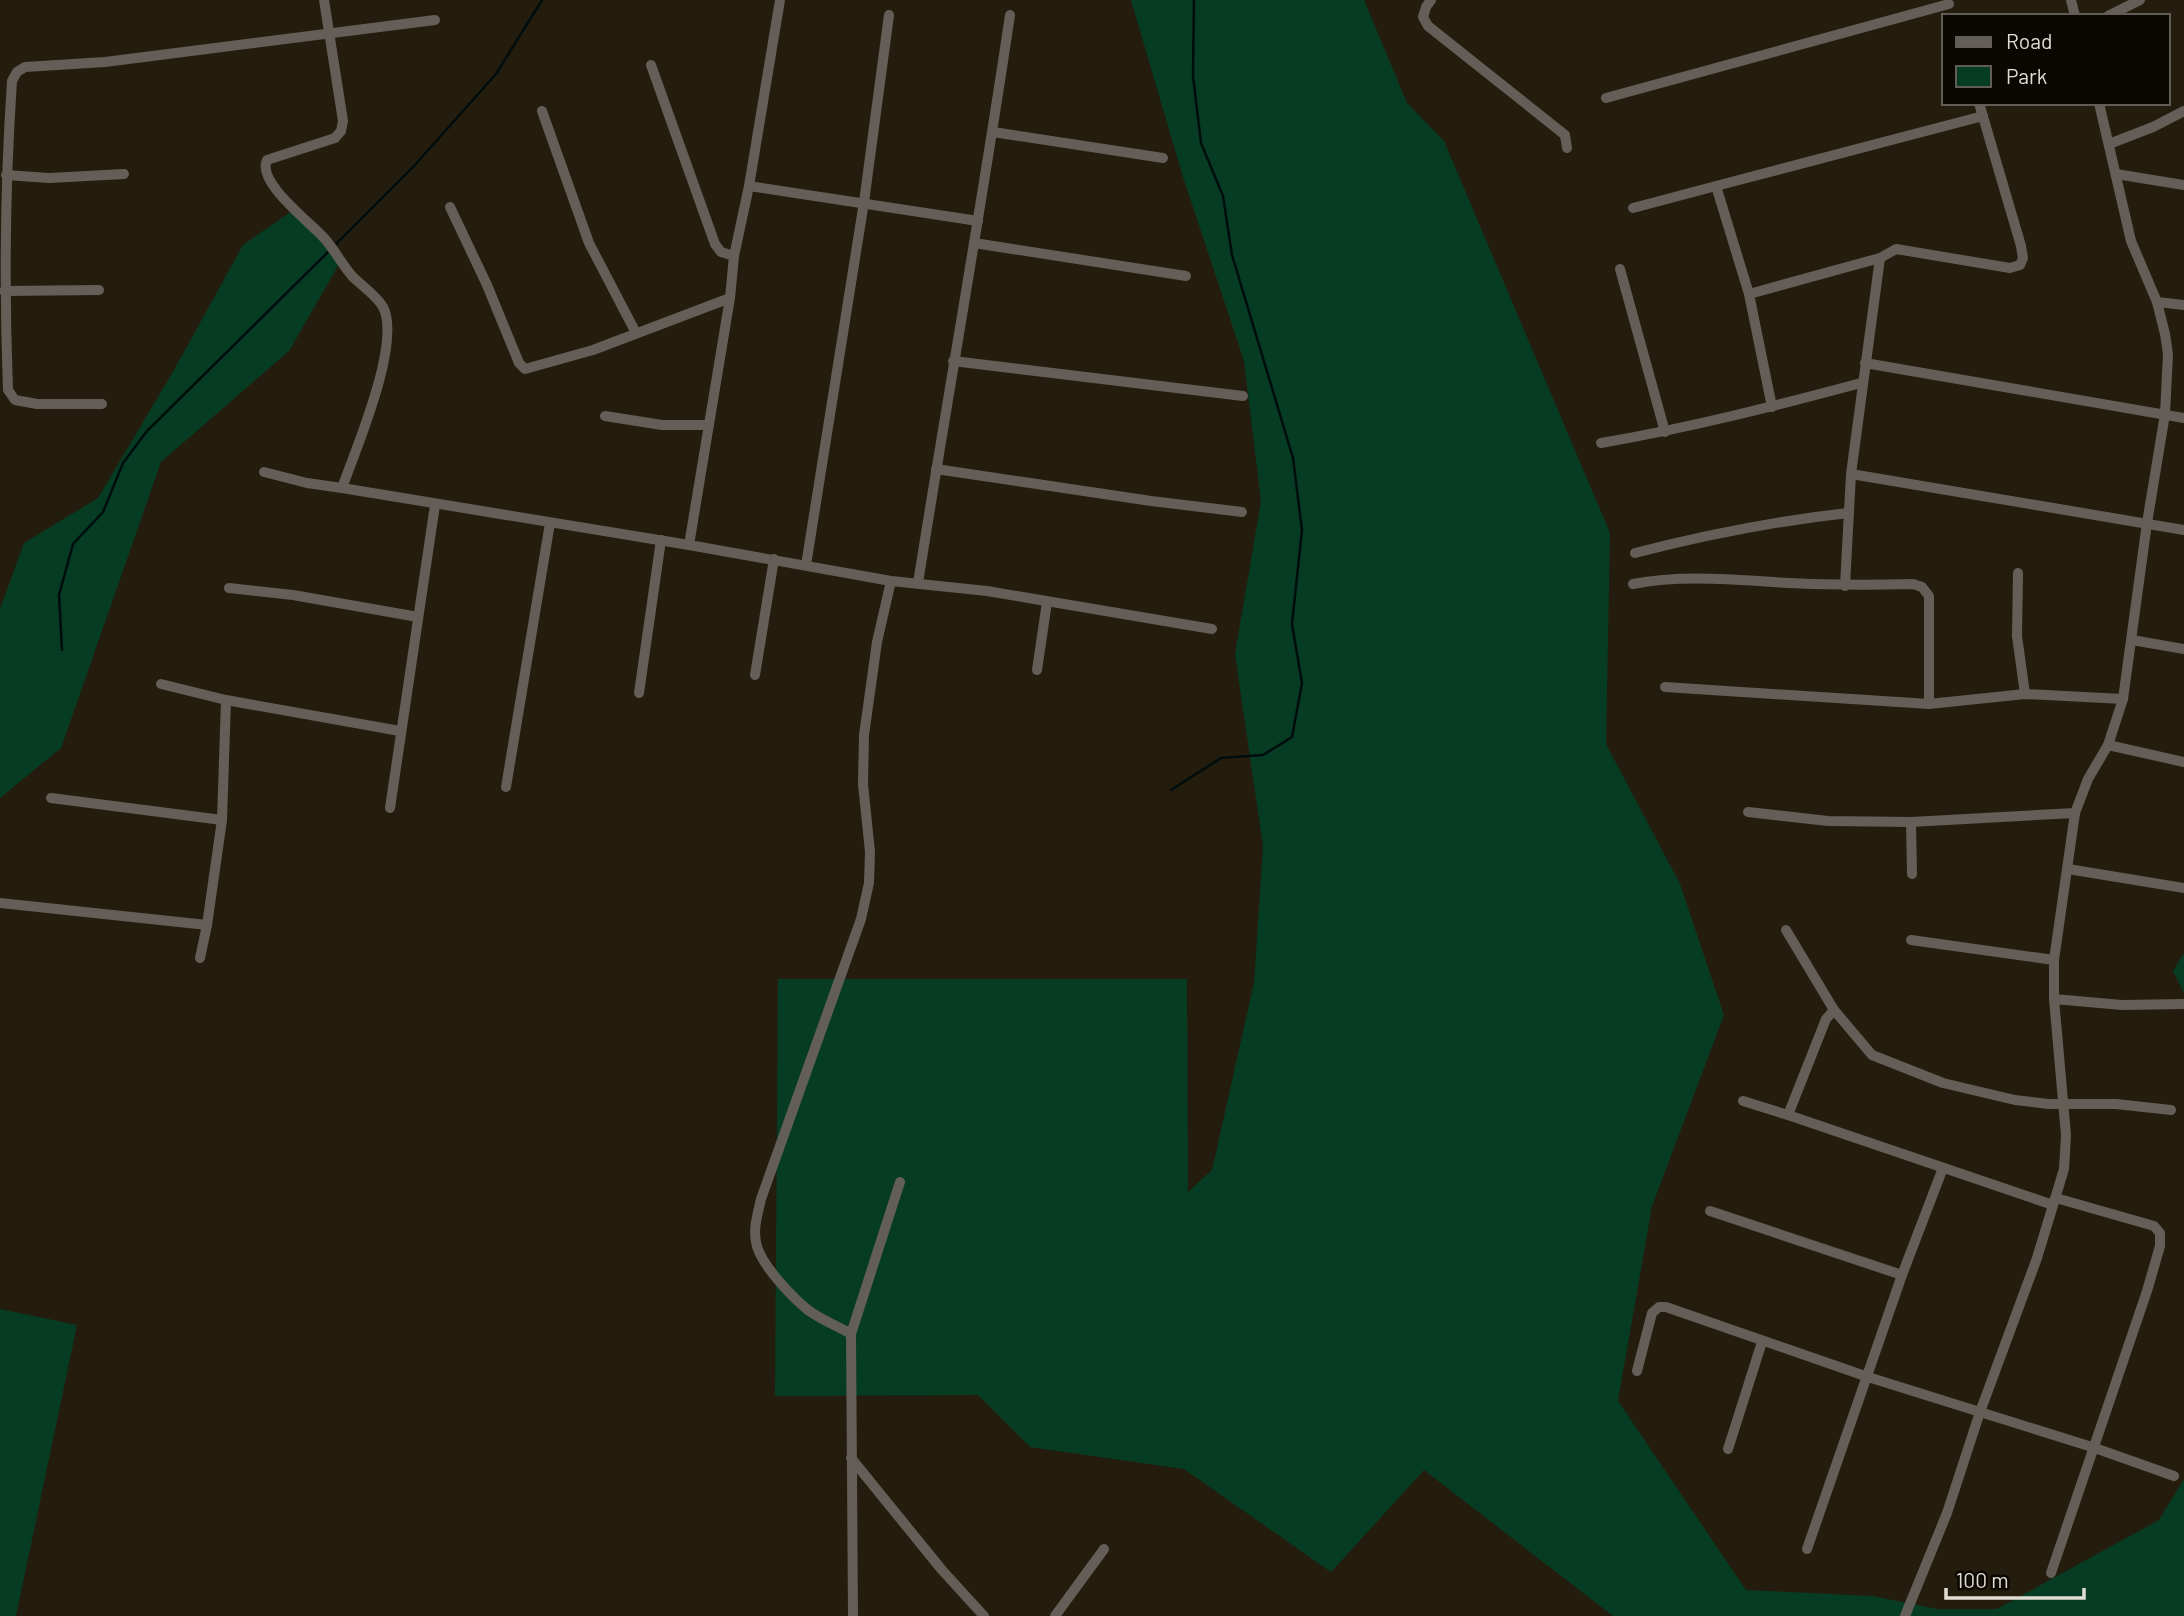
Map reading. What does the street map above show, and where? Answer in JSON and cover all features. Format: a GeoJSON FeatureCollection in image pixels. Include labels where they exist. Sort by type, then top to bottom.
{"type":"FeatureCollection","features":[{"type":"Feature","properties":{"kind":"street"},"geometry":{"type":"LineString","coordinates":[[324,0],[342,121],[341,131],[335,138],[267,159],[264,168],[269,181],[324,238],[352,275],[383,307],[387,335],[379,383],[342,488]]}},
{"type":"Feature","properties":{"kind":"street"},"geometry":{"type":"LineString","coordinates":[[689,545],[730,298],[734,256],[749,186],[780,0]]}},
{"type":"Feature","properties":{"kind":"street"},"geometry":{"type":"LineString","coordinates":[[1431,0],[1423,17],[1428,26],[1565,135],[1567,148]]}},
{"type":"Feature","properties":{"kind":"street"},"geometry":{"type":"LineString","coordinates":[[2112,14],[2140,0]]}},
{"type":"Feature","properties":{"kind":"street"},"geometry":{"type":"LineString","coordinates":[[1606,98],[1949,2]]}},
{"type":"Feature","properties":{"kind":"street"},"geometry":{"type":"LineString","coordinates":[[806,565],[864,202],[889,15]]}},
{"type":"Feature","properties":{"kind":"street"},"geometry":{"type":"LineString","coordinates":[[918,583],[1010,15]]}},
{"type":"Feature","properties":{"kind":"street"},"geometry":{"type":"LineString","coordinates":[[102,404],[37,404],[15,400],[8,390],[6,175],[12,81],[17,72],[25,67],[105,62],[435,20]]}},
{"type":"Feature","properties":{"kind":"street"},"geometry":{"type":"LineString","coordinates":[[651,65],[715,244],[721,252],[734,256]]}},
{"type":"Feature","properties":{"kind":"street"},"geometry":{"type":"LineString","coordinates":[[1749,294],[1880,258],[1896,249],[2010,268],[2020,265],[2023,258],[2021,246],[1980,105]]}},
{"type":"Feature","properties":{"kind":"street"},"geometry":{"type":"LineString","coordinates":[[1905,1616],[1947,1513],[1980,1412],[2037,1258],[2055,1202],[2066,1153],[2054,999],[2054,960],[2075,813],[2088,779],[2108,745],[2123,699],[2165,414],[2168,354],[2157,302],[2131,241],[2099,105]]}},
{"type":"Feature","properties":{"kind":"street"},"geometry":{"type":"LineString","coordinates":[[542,111],[589,243],[636,333]]}},
{"type":"Feature","properties":{"kind":"street"},"geometry":{"type":"LineString","coordinates":[[2109,144],[2184,111]]}},
{"type":"Feature","properties":{"kind":"street"},"geometry":{"type":"LineString","coordinates":[[1633,208],[1983,116]]}},
{"type":"Feature","properties":{"kind":"street"},"geometry":{"type":"LineString","coordinates":[[993,132],[1163,158]]}},
{"type":"Feature","properties":{"kind":"street"},"geometry":{"type":"LineString","coordinates":[[6,175],[49,178],[124,174]]}},
{"type":"Feature","properties":{"kind":"street"},"geometry":{"type":"LineString","coordinates":[[2116,174],[2184,185]]}},
{"type":"Feature","properties":{"kind":"street"},"geometry":{"type":"LineString","coordinates":[[749,186],[978,221]]}},
{"type":"Feature","properties":{"kind":"street"},"geometry":{"type":"LineString","coordinates":[[1716,186],[1749,294],[1772,407]]}},
{"type":"Feature","properties":{"kind":"street"},"geometry":{"type":"LineString","coordinates":[[450,207],[487,285],[519,363],[525,369],[593,350],[730,298]]}},
{"type":"Feature","properties":{"kind":"street"},"geometry":{"type":"LineString","coordinates":[[974,243],[1186,276]]}},
{"type":"Feature","properties":{"kind":"street"},"geometry":{"type":"LineString","coordinates":[[1845,586],[1851,474],[1861,383],[1880,258]]}},
{"type":"Feature","properties":{"kind":"street"},"geometry":{"type":"LineString","coordinates":[[1619,269],[1665,432]]}},
{"type":"Feature","properties":{"kind":"street"},"geometry":{"type":"LineString","coordinates":[[5,291],[99,289]]}},
{"type":"Feature","properties":{"kind":"street"},"geometry":{"type":"LineString","coordinates":[[2157,302],[2184,305]]}},
{"type":"Feature","properties":{"kind":"street"},"geometry":{"type":"LineString","coordinates":[[953,360],[1243,396]]}},
{"type":"Feature","properties":{"kind":"street"},"geometry":{"type":"LineString","coordinates":[[1865,363],[2184,418]]}},
{"type":"Feature","properties":{"kind":"street"},"geometry":{"type":"LineString","coordinates":[[1601,443],[1665,432],[1861,383]]}},
{"type":"Feature","properties":{"kind":"street"},"geometry":{"type":"LineString","coordinates":[[605,416],[662,425],[709,425]]}},
{"type":"Feature","properties":{"kind":"street"},"geometry":{"type":"LineString","coordinates":[[936,469],[1242,512]]}},
{"type":"Feature","properties":{"kind":"street"},"geometry":{"type":"LineString","coordinates":[[264,472],[307,483],[774,559],[891,581],[1047,602],[1212,629]]}},
{"type":"Feature","properties":{"kind":"street"},"geometry":{"type":"LineString","coordinates":[[1851,474],[2184,530]]}},
{"type":"Feature","properties":{"kind":"street"},"geometry":{"type":"LineString","coordinates":[[390,808],[435,505]]}},
{"type":"Feature","properties":{"kind":"street"},"geometry":{"type":"LineString","coordinates":[[1635,553],[1700,536],[1785,520],[1848,513]]}},
{"type":"Feature","properties":{"kind":"street"},"geometry":{"type":"LineString","coordinates":[[506,787],[550,523]]}},
{"type":"Feature","properties":{"kind":"street"},"geometry":{"type":"LineString","coordinates":[[639,693],[660,540]]}},
{"type":"Feature","properties":{"kind":"street"},"geometry":{"type":"LineString","coordinates":[[755,675],[774,559]]}},
{"type":"Feature","properties":{"kind":"street"},"geometry":{"type":"LineString","coordinates":[[2018,573],[2017,636],[2025,694]]}},
{"type":"Feature","properties":{"kind":"street"},"geometry":{"type":"LineString","coordinates":[[1633,584],[1657,579],[1742,580],[1845,586],[1913,584],[1922,587],[1929,596],[1929,704]]}},
{"type":"Feature","properties":{"kind":"street"},"geometry":{"type":"LineString","coordinates":[[851,1334],[810,1312],[788,1291],[763,1259],[756,1245],[755,1227],[761,1199],[861,919],[869,883],[870,852],[863,784],[864,735],[877,642],[891,581]]}},
{"type":"Feature","properties":{"kind":"street"},"geometry":{"type":"LineString","coordinates":[[229,588],[293,595],[418,617]]}},
{"type":"Feature","properties":{"kind":"street"},"geometry":{"type":"LineString","coordinates":[[1037,670],[1047,602]]}},
{"type":"Feature","properties":{"kind":"street"},"geometry":{"type":"LineString","coordinates":[[2132,640],[2184,649]]}},
{"type":"Feature","properties":{"kind":"street"},"geometry":{"type":"LineString","coordinates":[[161,684],[226,700],[400,731]]}},
{"type":"Feature","properties":{"kind":"street"},"geometry":{"type":"LineString","coordinates":[[1665,687],[1929,704],[2025,694],[2123,699]]}},
{"type":"Feature","properties":{"kind":"street"},"geometry":{"type":"LineString","coordinates":[[200,958],[222,820],[226,700]]}},
{"type":"Feature","properties":{"kind":"street"},"geometry":{"type":"LineString","coordinates":[[2108,745],[2184,762]]}},
{"type":"Feature","properties":{"kind":"street"},"geometry":{"type":"LineString","coordinates":[[51,798],[222,820]]}},
{"type":"Feature","properties":{"kind":"street"},"geometry":{"type":"LineString","coordinates":[[1748,813],[1828,821],[1911,822],[2075,813]]}},
{"type":"Feature","properties":{"kind":"street"},"geometry":{"type":"LineString","coordinates":[[1911,822],[1912,874]]}},
{"type":"Feature","properties":{"kind":"street"},"geometry":{"type":"LineString","coordinates":[[2068,869],[2184,888]]}},
{"type":"Feature","properties":{"kind":"street"},"geometry":{"type":"LineString","coordinates":[[0,903],[207,925]]}},
{"type":"Feature","properties":{"kind":"street"},"geometry":{"type":"LineString","coordinates":[[1786,930],[1834,1010],[1872,1055],[1904,1069],[1982,1093],[2026,1101],[2116,1104],[2171,1110]]}},
{"type":"Feature","properties":{"kind":"street"},"geometry":{"type":"LineString","coordinates":[[1911,940],[2054,960]]}},
{"type":"Feature","properties":{"kind":"street"},"geometry":{"type":"LineString","coordinates":[[2054,999],[2122,1005],[2184,1004]]}},
{"type":"Feature","properties":{"kind":"street"},"geometry":{"type":"LineString","coordinates":[[1788,1115],[1826,1019],[1834,1010]]}},
{"type":"Feature","properties":{"kind":"street"},"geometry":{"type":"LineString","coordinates":[[1743,1101],[1943,1168],[2055,1202],[2154,1226],[2160,1233],[2160,1246],[2147,1291],[2051,1573]]}},
{"type":"Feature","properties":{"kind":"street"},"geometry":{"type":"LineString","coordinates":[[1807,1549],[1902,1275],[1943,1168]]}},
{"type":"Feature","properties":{"kind":"street"},"geometry":{"type":"LineString","coordinates":[[853,1616],[851,1334],[900,1182]]}},
{"type":"Feature","properties":{"kind":"street"},"geometry":{"type":"LineString","coordinates":[[1710,1211],[1902,1275]]}},
{"type":"Feature","properties":{"kind":"street"},"geometry":{"type":"LineString","coordinates":[[1637,1371],[1652,1313],[1659,1307],[2174,1476]]}},
{"type":"Feature","properties":{"kind":"street"},"geometry":{"type":"LineString","coordinates":[[1728,1449],[1762,1342]]}},
{"type":"Feature","properties":{"kind":"street"},"geometry":{"type":"LineString","coordinates":[[851,1458],[942,1570],[984,1616]]}},
{"type":"Feature","properties":{"kind":"street"},"geometry":{"type":"LineString","coordinates":[[1055,1616],[1104,1549]]}},
{"type":"Feature","properties":{"kind":"green space"},"geometry":{"type":"Polygon","coordinates":[[[1131,0],[1364,0],[1407,103],[1444,141],[1610,533],[1606,744],[1680,884],[1724,1015],[1652,1206],[1618,1401],[1746,1590],[1872,1596],[1937,1609],[1997,1609],[2159,1520],[2184,1479],[2184,1616],[1613,1616],[1424,1470],[1331,1572],[1184,1469],[1030,1447],[978,1395],[775,1396],[778,979],[1187,979],[1188,1192],[1212,1170],[1254,983],[1263,846],[1235,654],[1261,501],[1244,361],[1183,177],[1131,0]]]}},
{"type":"Feature","properties":{"kind":"green space"},"geometry":{"type":"Polygon","coordinates":[[[292,211],[343,257],[289,351],[161,462],[61,748],[0,798],[0,609],[24,543],[98,498],[174,370],[243,245],[292,211]]]}},
{"type":"Feature","properties":{"kind":"green space"},"geometry":{"type":"Polygon","coordinates":[[[2184,953],[2184,993],[2173,971],[2184,953]]]}},
{"type":"Feature","properties":{"kind":"green space"},"geometry":{"type":"Polygon","coordinates":[[[0,1309],[77,1325],[16,1616],[0,1616],[0,1309]]]}},
{"type":"Feature","properties":{"kind":"waterway"},"geometry":{"type":"LineString","coordinates":[[335,245],[414,166],[496,74],[542,0]]}},
{"type":"Feature","properties":{"kind":"waterway"},"geometry":{"type":"LineString","coordinates":[[1171,790],[1221,758],[1263,755],[1292,737],[1302,683],[1292,624],[1302,530],[1293,458],[1232,255],[1223,196],[1201,143],[1193,76],[1194,0]]}},
{"type":"Feature","properties":{"kind":"waterway"},"geometry":{"type":"LineString","coordinates":[[62,650],[59,595],[73,544],[103,512],[123,463],[147,431],[330,250]]}}]}
